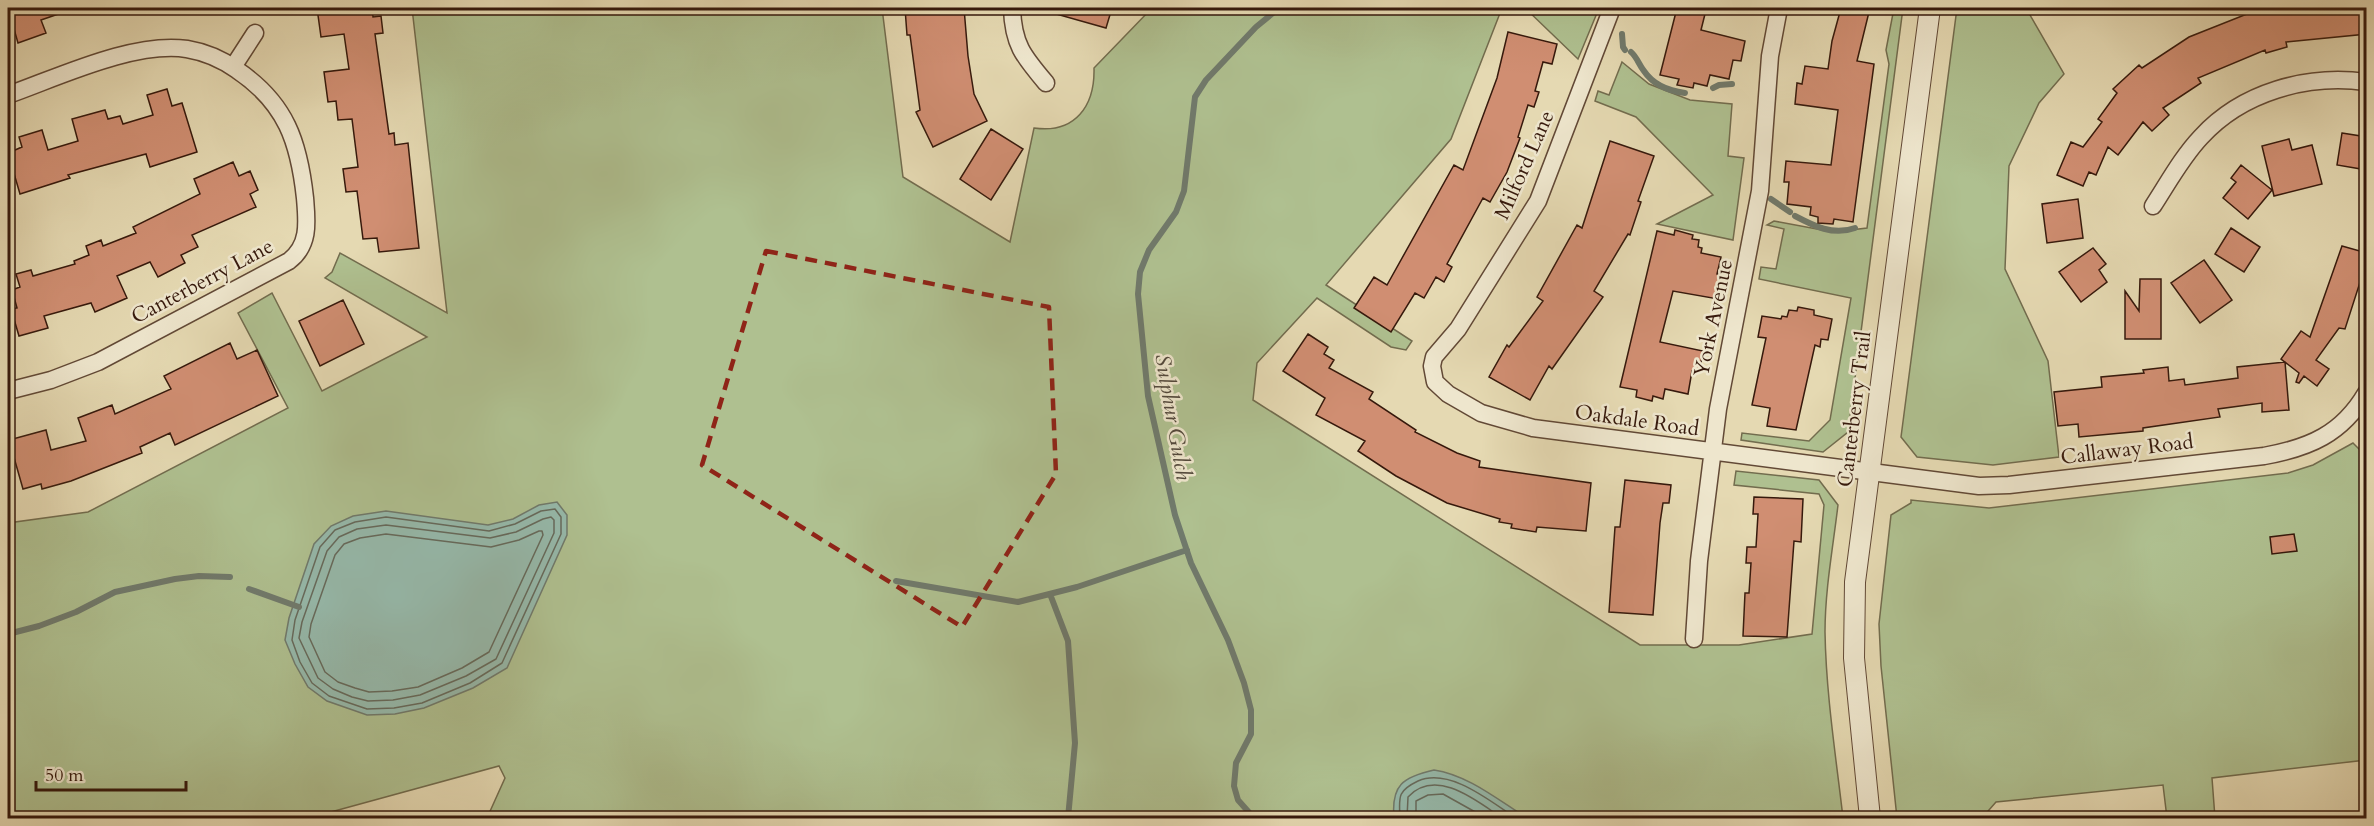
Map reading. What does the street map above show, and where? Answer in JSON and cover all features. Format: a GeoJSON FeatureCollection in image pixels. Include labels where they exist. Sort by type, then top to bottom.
{"type":"FeatureCollection","features":[{"type":"Feature","properties":{"kind":"street"},"geometry":{"type":"LineString","coordinates":[[1012,8],[1018,44],[1024,57],[1046,83]]}},
{"type":"Feature","properties":{"kind":"street","name":"Milford Lane"},"geometry":{"type":"LineString","coordinates":[[1434,357],[1458,329],[1538,201],[1612,8]]}},
{"type":"Feature","properties":{"kind":"street","name":"York Avenue"},"geometry":{"type":"LineString","coordinates":[[1694,639],[1699,561],[1712,453],[1725,365],[1760,191],[1770,56],[1779,8]]}},
{"type":"Feature","properties":{"kind":"street","name":"Canterberry Trail"},"geometry":{"type":"LineString","coordinates":[[1870,819],[1855,668],[1853,631],[1855,582],[1930,8]]}},
{"type":"Feature","properties":{"kind":"street"},"geometry":{"type":"LineString","coordinates":[[233,67],[255,33]]}},
{"type":"Feature","properties":{"kind":"street","name":"Canterberry Lane"},"geometry":{"type":"LineString","coordinates":[[8,95],[121,55],[151,48],[190,50],[215,58],[233,67],[266,93],[280,112],[292,135],[300,164],[306,206],[306,236],[302,250],[283,264],[98,362],[51,380],[8,391]]}},
{"type":"Feature","properties":{"kind":"street"},"geometry":{"type":"LineString","coordinates":[[2153,206],[2202,136],[2236,109],[2260,96],[2292,85],[2327,80],[2367,82]]}},
{"type":"Feature","properties":{"kind":"street","name":"Oakdale Road"},"geometry":{"type":"LineString","coordinates":[[1434,357],[1432,374],[1441,389],[1481,413],[1533,428],[1870,473]]}},
{"type":"Feature","properties":{"kind":"street","name":"Callaway Road"},"geometry":{"type":"LineString","coordinates":[[1870,473],[1966,485],[1995,486],[2264,456],[2311,444],[2332,431],[2349,416],[2367,393]]}},
{"type":"Feature","properties":{"kind":"highlighted area"},"geometry":{"type":"Polygon","coordinates":[[[766,251],[1049,307],[1056,474],[962,627],[702,465],[766,251]]]}},
{"type":"Feature","properties":{"kind":"green space"},"geometry":{"type":"Polygon","coordinates":[[[412,8],[882,8],[903,177],[1010,242],[1034,128],[1048,129],[1061,126],[1071,122],[1080,114],[1091,94],[1094,68],[1152,8],[1502,8],[1451,139],[1326,285],[1412,341],[1406,350],[1391,347],[1317,298],[1257,363],[1253,400],[1640,645],[1739,645],[1812,634],[1824,505],[1819,494],[1734,485],[1736,471],[1819,480],[1838,505],[1828,584],[1825,632],[1829,702],[1843,818],[487,818],[505,778],[499,766],[309,818],[8,818],[8,523],[88,512],[288,408],[238,313],[272,293],[322,391],[427,337],[325,278],[332,272],[340,253],[447,313],[412,8]]]}},
{"type":"Feature","properties":{"kind":"green space"},"geometry":{"type":"Polygon","coordinates":[[[1525,8],[1591,8],[1597,13],[1578,59],[1525,8]]]}},
{"type":"Feature","properties":{"kind":"green space"},"geometry":{"type":"Polygon","coordinates":[[[1894,8],[1903,8],[1848,432],[1823,452],[1741,440],[1742,433],[1809,441],[1830,420],[1851,298],[1759,279],[1761,267],[1776,269],[1784,229],[1767,225],[1774,221],[1833,232],[1867,228],[1889,64],[1886,50],[1894,8]]]}},
{"type":"Feature","properties":{"kind":"green space"},"geometry":{"type":"Polygon","coordinates":[[[1957,8],[2026,8],[2064,74],[2039,103],[2009,166],[2005,269],[2048,361],[2059,457],[1993,465],[1917,457],[1901,437],[1957,8]]]}},
{"type":"Feature","properties":{"kind":"green space"},"geometry":{"type":"Polygon","coordinates":[[[1622,62],[1649,84],[1690,100],[1732,104],[1728,156],[1744,158],[1733,240],[1657,224],[1713,195],[1636,117],[1595,101],[1598,91],[1609,95],[1622,62]]]}},
{"type":"Feature","properties":{"kind":"green space"},"geometry":{"type":"Polygon","coordinates":[[[2353,443],[2366,456],[2366,760],[2212,778],[2215,818],[2167,818],[2163,785],[1996,802],[1982,818],[1897,818],[1881,666],[1879,624],[1891,515],[1911,503],[1911,500],[1989,508],[2288,473],[2313,465],[2353,443]]]}},
{"type":"Feature","properties":{"kind":"water"},"geometry":{"type":"Polygon","coordinates":[[[557,502],[567,515],[567,535],[507,668],[473,688],[424,708],[395,714],[367,715],[327,701],[308,687],[285,640],[289,618],[314,544],[331,526],[353,516],[386,511],[488,525],[513,519],[539,505],[557,502]]]}},
{"type":"Feature","properties":{"kind":"water"},"geometry":{"type":"Polygon","coordinates":[[[1434,770],[1471,783],[1527,818],[1394,818],[1395,798],[1401,784],[1414,776],[1434,770]]]}},
{"type":"Feature","properties":{"kind":"building"},"geometry":{"type":"Polygon","coordinates":[[[8,8],[69,8],[70,10],[41,20],[46,33],[18,43],[8,8]]]}},
{"type":"Feature","properties":{"kind":"building"},"geometry":{"type":"Polygon","coordinates":[[[317,8],[372,8],[373,17],[381,16],[383,33],[375,34],[389,134],[394,133],[395,145],[408,143],[419,248],[379,252],[377,238],[363,239],[357,191],[346,192],[343,169],[358,167],[352,119],[338,120],[336,101],[328,102],[324,72],[349,69],[344,34],[321,37],[317,8]]]}},
{"type":"Feature","properties":{"kind":"building"},"geometry":{"type":"Polygon","coordinates":[[[905,8],[964,8],[974,94],[987,121],[933,147],[916,112],[920,110],[910,35],[907,35],[905,8]]]}},
{"type":"Feature","properties":{"kind":"building"},"geometry":{"type":"Polygon","coordinates":[[[1049,8],[1112,8],[1106,28],[1049,12],[1049,8]]]}},
{"type":"Feature","properties":{"kind":"building"},"geometry":{"type":"Polygon","coordinates":[[[1677,8],[1705,14],[1701,30],[1745,41],[1741,61],[1733,60],[1729,79],[1710,75],[1707,86],[1694,83],[1693,88],[1677,85],[1679,79],[1660,75],[1677,8]]]}},
{"type":"Feature","properties":{"kind":"building"},"geometry":{"type":"Polygon","coordinates":[[[1841,8],[1870,8],[1857,61],[1874,64],[1853,222],[1834,219],[1833,224],[1818,223],[1818,217],[1810,215],[1811,207],[1787,204],[1789,182],[1784,182],[1786,161],[1831,165],[1838,110],[1795,104],[1797,83],[1802,84],[1805,66],[1828,69],[1832,41],[1841,8]]]}},
{"type":"Feature","properties":{"kind":"building"},"geometry":{"type":"Polygon","coordinates":[[[2262,8],[2367,8],[2367,34],[2286,42],[2287,47],[2266,53],[2265,50],[2198,78],[2201,83],[2163,108],[2169,115],[2152,131],[2143,122],[2118,155],[2108,147],[2096,175],[2089,172],[2083,186],[2057,175],[2071,142],[2083,147],[2102,122],[2098,119],[2117,93],[2113,89],[2139,65],[2142,68],[2189,37],[2262,8]]]}},
{"type":"Feature","properties":{"kind":"building"},"geometry":{"type":"Polygon","coordinates":[[[1508,32],[1557,44],[1552,64],[1543,62],[1535,91],[1539,92],[1534,107],[1528,105],[1518,137],[1520,138],[1507,172],[1490,202],[1483,198],[1447,264],[1452,267],[1444,282],[1436,277],[1424,298],[1415,293],[1391,332],[1354,308],[1374,277],[1387,285],[1454,165],[1463,170],[1497,78],[1508,32]]]}},
{"type":"Feature","properties":{"kind":"building"},"geometry":{"type":"Polygon","coordinates":[[[167,89],[172,106],[182,103],[197,152],[150,167],[146,154],[68,175],[70,178],[20,194],[8,153],[22,147],[19,137],[42,130],[48,150],[78,141],[72,119],[105,110],[108,119],[120,116],[123,124],[153,115],[147,95],[167,89]]]}},
{"type":"Feature","properties":{"kind":"building"},"geometry":{"type":"Polygon","coordinates":[[[991,129],[1023,149],[991,200],[960,179],[991,129]]]}},
{"type":"Feature","properties":{"kind":"building"},"geometry":{"type":"Polygon","coordinates":[[[2342,133],[2367,137],[2367,170],[2337,165],[2342,133]]]}},
{"type":"Feature","properties":{"kind":"building"},"geometry":{"type":"Polygon","coordinates":[[[2289,139],[2292,150],[2312,145],[2322,184],[2274,196],[2262,146],[2289,139]]]}},
{"type":"Feature","properties":{"kind":"building"},"geometry":{"type":"Polygon","coordinates":[[[1610,141],[1654,156],[1638,201],[1641,202],[1630,235],[1628,234],[1594,291],[1603,297],[1552,369],[1549,366],[1530,400],[1489,377],[1507,345],[1509,347],[1543,301],[1537,297],[1577,225],[1582,228],[1610,141]]]}},
{"type":"Feature","properties":{"kind":"building"},"geometry":{"type":"Polygon","coordinates":[[[233,162],[239,176],[250,171],[258,190],[250,194],[256,207],[192,235],[198,247],[181,255],[185,263],[158,277],[150,262],[117,276],[127,298],[95,312],[91,303],[44,316],[48,328],[19,336],[11,309],[17,308],[12,290],[20,287],[16,274],[31,270],[33,276],[75,264],[74,261],[89,255],[86,246],[101,240],[103,246],[136,233],[133,227],[200,194],[194,179],[233,162]]]}},
{"type":"Feature","properties":{"kind":"building"},"geometry":{"type":"Polygon","coordinates":[[[2241,165],[2272,190],[2248,219],[2223,198],[2236,182],[2231,178],[2241,165]]]}},
{"type":"Feature","properties":{"kind":"building"},"geometry":{"type":"Polygon","coordinates":[[[2078,199],[2083,238],[2047,243],[2042,204],[2078,199]]]}},
{"type":"Feature","properties":{"kind":"building"},"geometry":{"type":"Polygon","coordinates":[[[2231,228],[2260,247],[2244,272],[2215,254],[2231,228]]]}},
{"type":"Feature","properties":{"kind":"building"},"geometry":{"type":"Polygon","coordinates":[[[1675,230],[1693,235],[1692,239],[1699,240],[1698,247],[1702,248],[1701,253],[1721,257],[1717,274],[1723,276],[1718,299],[1673,291],[1660,342],[1703,351],[1699,373],[1692,371],[1688,394],[1665,389],[1663,399],[1653,396],[1652,401],[1636,397],[1637,390],[1620,387],[1657,231],[1674,235],[1675,230]]]}},
{"type":"Feature","properties":{"kind":"building"},"geometry":{"type":"Polygon","coordinates":[[[2342,246],[2367,253],[2367,277],[2362,276],[2345,329],[2339,328],[2316,360],[2329,369],[2317,386],[2304,376],[2299,383],[2296,382],[2299,373],[2281,359],[2301,331],[2310,337],[2342,246]]]}},
{"type":"Feature","properties":{"kind":"building"},"geometry":{"type":"Polygon","coordinates":[[[2093,248],[2106,264],[2099,270],[2107,282],[2081,302],[2059,272],[2093,248]]]}},
{"type":"Feature","properties":{"kind":"building"},"geometry":{"type":"Polygon","coordinates":[[[2204,260],[2232,300],[2200,323],[2171,283],[2204,260]]]}},
{"type":"Feature","properties":{"kind":"building"},"geometry":{"type":"Polygon","coordinates":[[[2140,279],[2161,279],[2161,339],[2125,339],[2125,291],[2139,311],[2140,279]]]}},
{"type":"Feature","properties":{"kind":"building"},"geometry":{"type":"Polygon","coordinates":[[[343,300],[364,344],[320,366],[299,321],[343,300]]]}},
{"type":"Feature","properties":{"kind":"building"},"geometry":{"type":"Polygon","coordinates":[[[1798,307],[1814,310],[1814,315],[1832,319],[1828,340],[1821,339],[1820,347],[1815,345],[1796,430],[1767,426],[1770,408],[1752,405],[1766,338],[1758,337],[1762,316],[1781,319],[1782,316],[1787,317],[1789,310],[1797,311],[1798,307]]]}},
{"type":"Feature","properties":{"kind":"building"},"geometry":{"type":"Polygon","coordinates":[[[1308,334],[1328,347],[1324,354],[1334,360],[1329,368],[1373,392],[1369,399],[1416,430],[1415,432],[1457,453],[1480,461],[1479,467],[1591,483],[1586,531],[1537,527],[1536,532],[1511,528],[1512,524],[1499,522],[1500,519],[1447,503],[1396,476],[1358,451],[1365,441],[1316,415],[1325,398],[1283,371],[1308,334]]]}},
{"type":"Feature","properties":{"kind":"building"},"geometry":{"type":"Polygon","coordinates":[[[230,343],[237,359],[257,350],[278,396],[175,445],[170,433],[140,447],[142,453],[71,481],[42,489],[41,484],[23,489],[9,440],[46,430],[51,450],[86,441],[78,418],[112,405],[115,414],[171,389],[164,376],[230,343]]]}},
{"type":"Feature","properties":{"kind":"building"},"geometry":{"type":"Polygon","coordinates":[[[2285,362],[2289,410],[2262,412],[2262,403],[2218,409],[2220,417],[2143,428],[2143,431],[2079,437],[2078,424],[2058,426],[2054,392],[2102,387],[2101,377],[2144,373],[2143,370],[2168,367],[2169,381],[2184,379],[2185,385],[2238,378],[2237,367],[2285,362]]]}},
{"type":"Feature","properties":{"kind":"building"},"geometry":{"type":"Polygon","coordinates":[[[1625,480],[1671,485],[1669,503],[1663,503],[1660,523],[1653,615],[1609,612],[1615,527],[1620,527],[1625,480]]]}},
{"type":"Feature","properties":{"kind":"building"},"geometry":{"type":"Polygon","coordinates":[[[1754,497],[1803,499],[1801,542],[1794,541],[1787,637],[1743,636],[1745,593],[1749,593],[1751,563],[1746,563],[1747,547],[1756,547],[1758,514],[1753,514],[1754,497]]]}},
{"type":"Feature","properties":{"kind":"building"},"geometry":{"type":"Polygon","coordinates":[[[2294,534],[2297,551],[2272,554],[2270,537],[2294,534]]]}},
{"type":"Feature","properties":{"kind":"waterway","name":"Sulphur Gulch"},"geometry":{"type":"LineString","coordinates":[[1254,818],[1238,800],[1234,786],[1236,763],[1251,734],[1251,710],[1228,640],[1191,563],[1175,515],[1148,396],[1138,294],[1140,272],[1149,250],[1176,212],[1184,191],[1195,97],[1206,80],[1256,27],[1279,8]]}},
{"type":"Feature","properties":{"kind":"waterway"},"geometry":{"type":"LineString","coordinates":[[1622,34],[1625,50]]}},
{"type":"Feature","properties":{"kind":"waterway"},"geometry":{"type":"LineString","coordinates":[[1631,52],[1644,71],[1657,84],[1685,93]]}},
{"type":"Feature","properties":{"kind":"waterway"},"geometry":{"type":"LineString","coordinates":[[1713,88],[1732,84]]}},
{"type":"Feature","properties":{"kind":"waterway"},"geometry":{"type":"LineString","coordinates":[[1771,199],[1790,212]]}},
{"type":"Feature","properties":{"kind":"waterway"},"geometry":{"type":"LineString","coordinates":[[1795,216],[1831,230],[1855,228]]}},
{"type":"Feature","properties":{"kind":"waterway"},"geometry":{"type":"LineString","coordinates":[[896,581],[1018,602],[1077,587],[1187,550]]}},
{"type":"Feature","properties":{"kind":"waterway"},"geometry":{"type":"LineString","coordinates":[[8,634],[39,626],[76,612],[115,592],[175,579],[199,576],[230,577]]}},
{"type":"Feature","properties":{"kind":"waterway"},"geometry":{"type":"LineString","coordinates":[[249,589],[299,607]]}},
{"type":"Feature","properties":{"kind":"waterway"},"geometry":{"type":"LineString","coordinates":[[1050,594],[1068,641],[1075,743],[1068,818]]}}]}
